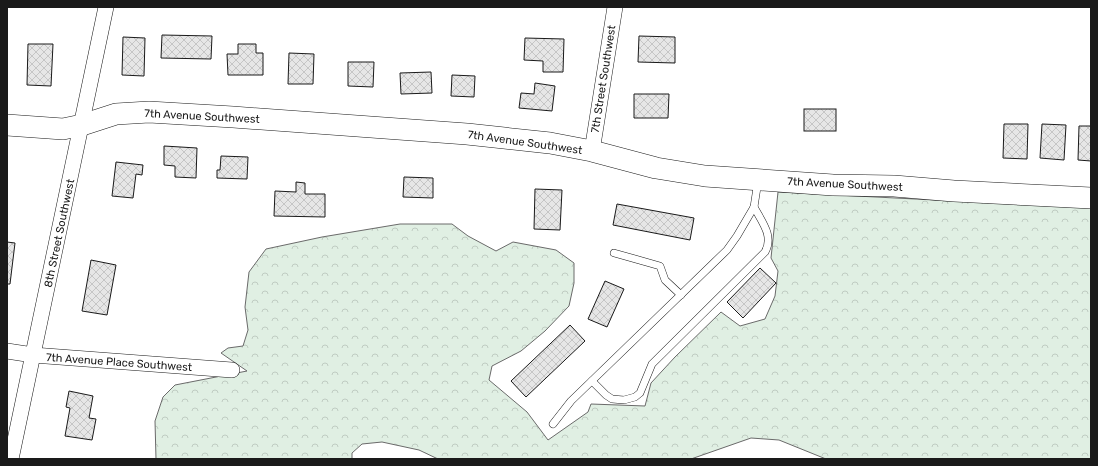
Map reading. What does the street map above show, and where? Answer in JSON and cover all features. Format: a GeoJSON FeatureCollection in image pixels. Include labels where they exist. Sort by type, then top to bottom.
{"type":"FeatureCollection","features":[{"type":"Feature","properties":{"kind":"street","name":"8th Street Southwest"},"geometry":{"type":"LineString","coordinates":[[12,459],[106,7]]}},
{"type":"Feature","properties":{"kind":"street","name":"7th Street Southwest"},"geometry":{"type":"LineString","coordinates":[[592,151],[615,7]]}},
{"type":"Feature","properties":{"kind":"street","name":"7th Avenue Southwest"},"geometry":{"type":"LineString","coordinates":[[7,125],[63,129],[82,126],[116,114],[149,112],[467,134],[550,143],[592,151],[656,168],[705,176],[833,185],[894,186],[954,191],[1091,198]]}},
{"type":"Feature","properties":{"kind":"street","name":"7th Avenue Place Southwest"},"geometry":{"type":"LineString","coordinates":[[7,351],[34,355],[232,370]]}},
{"type":"Feature","properties":{"kind":"lane"},"geometry":{"type":"LineString","coordinates":[[553,424],[571,401],[727,250],[754,207],[758,179]]}},
{"type":"Feature","properties":{"kind":"lane"},"geometry":{"type":"LineString","coordinates":[[592,381],[606,395],[618,400],[629,399],[640,393],[652,364],[768,247],[769,240],[767,232],[754,207]]}},
{"type":"Feature","properties":{"kind":"lane"},"geometry":{"type":"LineString","coordinates":[[614,253],[660,266],[665,280],[681,295]]}},
{"type":"Feature","properties":{"kind":"green space"},"geometry":{"type":"Polygon","coordinates":[[[778,192],[1091,208],[1091,459],[826,459],[779,440],[751,438],[691,459],[438,459],[419,450],[382,442],[362,444],[352,453],[352,459],[156,459],[155,421],[163,397],[175,385],[247,371],[221,353],[228,348],[243,346],[248,330],[245,307],[249,272],[266,249],[322,237],[400,224],[452,224],[468,236],[496,251],[513,242],[556,250],[574,263],[574,283],[569,306],[545,331],[521,351],[492,366],[489,380],[527,412],[548,440],[588,412],[591,404],[645,406],[651,383],[721,312],[740,326],[765,319],[775,296],[778,271],[771,258],[778,192]]]}},
{"type":"Feature","properties":{"kind":"building"},"geometry":{"type":"Polygon","coordinates":[[[162,35],[212,36],[211,59],[161,58],[162,35]]]}},
{"type":"Feature","properties":{"kind":"building"},"geometry":{"type":"Polygon","coordinates":[[[639,36],[675,37],[675,63],[638,62],[639,36]]]}},
{"type":"Feature","properties":{"kind":"building"},"geometry":{"type":"Polygon","coordinates":[[[123,37],[145,38],[144,76],[122,75],[123,37]]]}},
{"type":"Feature","properties":{"kind":"building"},"geometry":{"type":"Polygon","coordinates":[[[525,38],[564,39],[563,72],[543,72],[543,61],[524,60],[525,38]]]}},
{"type":"Feature","properties":{"kind":"building"},"geometry":{"type":"Polygon","coordinates":[[[28,44],[53,44],[51,86],[27,85],[28,44]]]}},
{"type":"Feature","properties":{"kind":"building"},"geometry":{"type":"Polygon","coordinates":[[[238,44],[256,44],[256,53],[263,53],[263,75],[228,75],[227,54],[238,54],[238,44]]]}},
{"type":"Feature","properties":{"kind":"building"},"geometry":{"type":"Polygon","coordinates":[[[289,53],[314,54],[313,84],[288,84],[289,53]]]}},
{"type":"Feature","properties":{"kind":"building"},"geometry":{"type":"Polygon","coordinates":[[[348,62],[374,62],[373,87],[348,86],[348,62]]]}},
{"type":"Feature","properties":{"kind":"building"},"geometry":{"type":"Polygon","coordinates":[[[431,72],[432,93],[401,94],[400,73],[431,72]]]}},
{"type":"Feature","properties":{"kind":"building"},"geometry":{"type":"Polygon","coordinates":[[[452,75],[475,76],[474,97],[451,96],[452,75]]]}},
{"type":"Feature","properties":{"kind":"building"},"geometry":{"type":"Polygon","coordinates":[[[535,83],[555,86],[552,111],[519,108],[521,93],[534,94],[535,83]]]}},
{"type":"Feature","properties":{"kind":"building"},"geometry":{"type":"Polygon","coordinates":[[[634,94],[669,94],[668,118],[634,118],[634,94]]]}},
{"type":"Feature","properties":{"kind":"building"},"geometry":{"type":"Polygon","coordinates":[[[804,109],[836,109],[836,131],[804,131],[804,109]]]}},
{"type":"Feature","properties":{"kind":"building"},"geometry":{"type":"Polygon","coordinates":[[[1004,124],[1028,124],[1027,159],[1003,158],[1004,124]]]}},
{"type":"Feature","properties":{"kind":"building"},"geometry":{"type":"Polygon","coordinates":[[[1042,124],[1066,125],[1064,160],[1040,158],[1042,124]]]}},
{"type":"Feature","properties":{"kind":"building"},"geometry":{"type":"Polygon","coordinates":[[[1079,126],[1091,126],[1091,161],[1078,160],[1079,126]]]}},
{"type":"Feature","properties":{"kind":"building"},"geometry":{"type":"Polygon","coordinates":[[[164,146],[197,148],[196,178],[175,177],[175,166],[164,165],[164,146]]]}},
{"type":"Feature","properties":{"kind":"building"},"geometry":{"type":"Polygon","coordinates":[[[221,156],[248,157],[247,179],[217,178],[217,170],[220,170],[221,156]]]}},
{"type":"Feature","properties":{"kind":"building"},"geometry":{"type":"Polygon","coordinates":[[[116,162],[143,165],[142,175],[136,174],[133,198],[112,196],[116,162]]]}},
{"type":"Feature","properties":{"kind":"building"},"geometry":{"type":"Polygon","coordinates":[[[404,177],[433,178],[433,198],[403,197],[404,177]]]}},
{"type":"Feature","properties":{"kind":"building"},"geometry":{"type":"Polygon","coordinates":[[[296,182],[305,183],[305,194],[325,194],[325,217],[274,216],[275,191],[296,192],[296,182]]]}},
{"type":"Feature","properties":{"kind":"building"},"geometry":{"type":"Polygon","coordinates":[[[535,189],[562,190],[560,230],[534,229],[535,189]]]}},
{"type":"Feature","properties":{"kind":"building"},"geometry":{"type":"Polygon","coordinates":[[[617,204],[694,218],[690,240],[613,225],[617,204]]]}},
{"type":"Feature","properties":{"kind":"building"},"geometry":{"type":"Polygon","coordinates":[[[7,242],[15,243],[10,284],[7,284],[7,242]]]}},
{"type":"Feature","properties":{"kind":"building"},"geometry":{"type":"Polygon","coordinates":[[[91,260],[116,265],[107,315],[82,311],[91,260]]]}},
{"type":"Feature","properties":{"kind":"building"},"geometry":{"type":"Polygon","coordinates":[[[760,268],[776,283],[743,318],[727,302],[760,268]]]}},
{"type":"Feature","properties":{"kind":"building"},"geometry":{"type":"Polygon","coordinates":[[[605,281],[624,289],[607,327],[588,319],[605,281]]]}},
{"type":"Feature","properties":{"kind":"building"},"geometry":{"type":"Polygon","coordinates":[[[570,325],[585,341],[526,397],[511,381],[570,325]]]}},
{"type":"Feature","properties":{"kind":"building"},"geometry":{"type":"Polygon","coordinates":[[[69,391],[93,396],[89,418],[96,419],[92,440],[65,436],[70,408],[66,407],[69,391]]]}}]}
